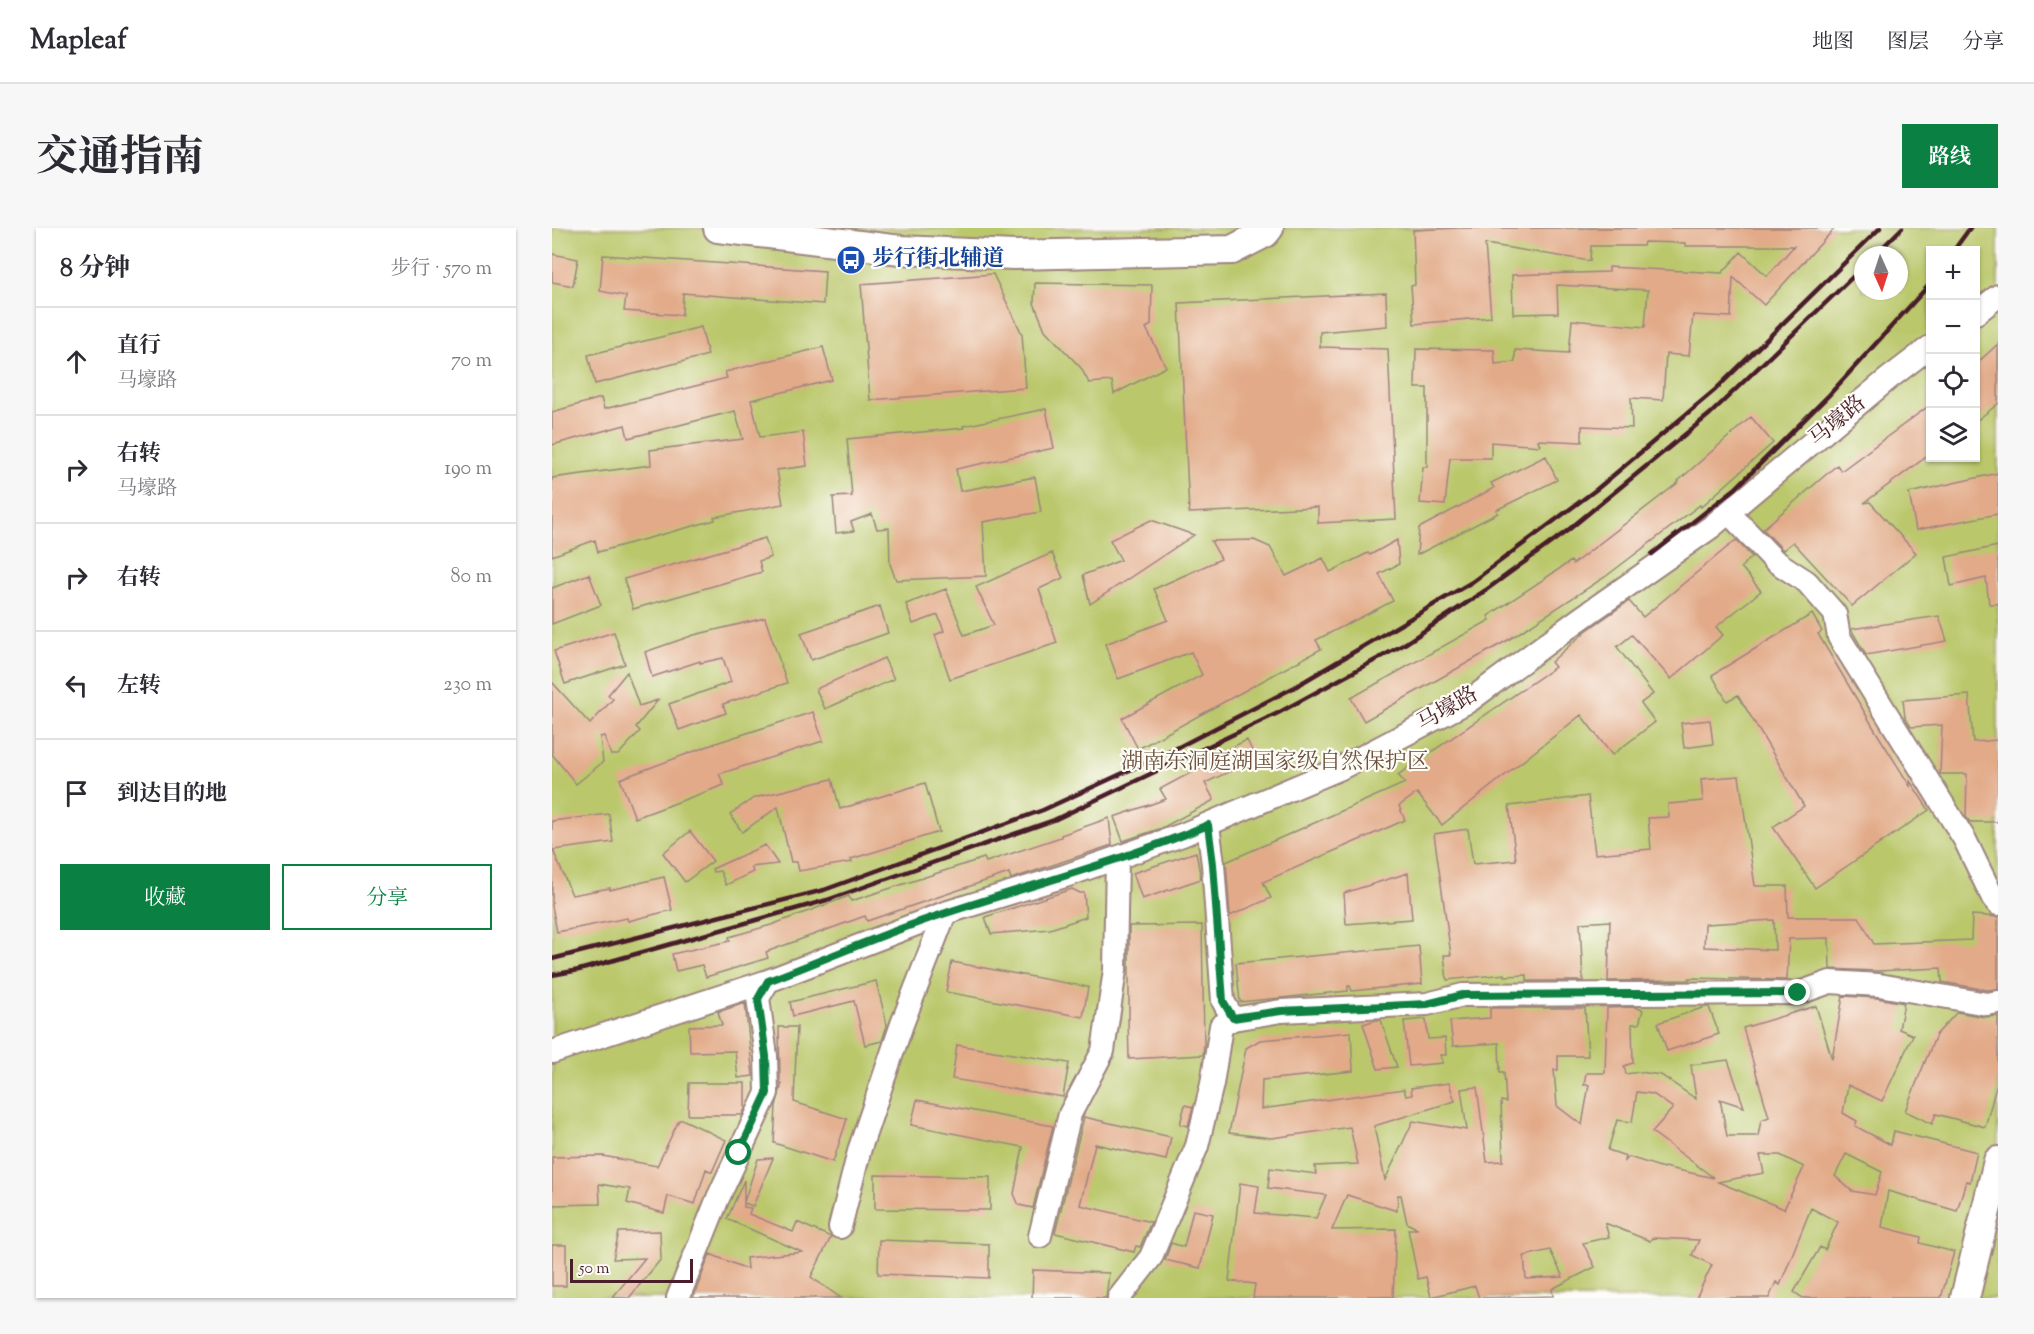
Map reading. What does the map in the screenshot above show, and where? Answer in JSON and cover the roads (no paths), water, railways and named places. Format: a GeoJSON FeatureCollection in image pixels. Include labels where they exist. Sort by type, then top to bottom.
{"type":"FeatureCollection","features":[{"type":"Feature","properties":{"kind":"main road"},"geometry":{"type":"LineString","coordinates":[[718,228],[901,250],[1014,255],[1232,250],[1265,233],[1269,228]]}},
{"type":"Feature","properties":{"kind":"main road"},"geometry":{"type":"LineString","coordinates":[[1965,1298],[1998,1161]]}},
{"type":"Feature","properties":{"kind":"street"},"geometry":{"type":"LineString","coordinates":[[1980,310],[1998,296]]}},
{"type":"Feature","properties":{"kind":"street","name":"马壕路"},"geometry":{"type":"LineString","coordinates":[[552,1052],[768,981],[945,913],[1117,858],[1208,825],[1341,768],[1469,701],[1577,621],[1711,527],[1926,350]]}},
{"type":"Feature","properties":{"kind":"street"},"geometry":{"type":"LineString","coordinates":[[1729,513],[1775,561],[1807,582],[1835,614],[1839,637],[1965,840],[1998,904]]}},
{"type":"Feature","properties":{"kind":"street"},"geometry":{"type":"LineString","coordinates":[[1208,825],[1223,1001],[1233,1018]]}},
{"type":"Feature","properties":{"kind":"street"},"geometry":{"type":"LineString","coordinates":[[1040,1236],[1070,1114],[1103,1051],[1115,970],[1117,858]]}},
{"type":"Feature","properties":{"kind":"street"},"geometry":{"type":"LineString","coordinates":[[840,1227],[860,1148],[902,1024],[945,913]]}},
{"type":"Feature","properties":{"kind":"street"},"geometry":{"type":"LineString","coordinates":[[678,1298],[710,1216],[767,1093],[766,1056],[758,999],[768,981]]}},
{"type":"Feature","properties":{"kind":"street"},"geometry":{"type":"LineString","coordinates":[[1119,1298],[1151,1257],[1197,1146],[1212,1084],[1221,1026],[1233,1018],[1281,1011],[1427,1004],[1463,995],[1798,993],[1830,982],[1879,985],[1987,1004],[1998,1002]]}},
{"type":"Feature","properties":{"kind":"railway"},"geometry":{"type":"LineString","coordinates":[[552,959],[824,890],[1043,810],[1171,751],[1293,688],[1472,582],[1597,489],[1715,390],[1880,228]]}},
{"type":"Feature","properties":{"kind":"railway"},"geometry":{"type":"LineString","coordinates":[[1884,246],[1902,228]]}},
{"type":"Feature","properties":{"kind":"railway"},"geometry":{"type":"LineString","coordinates":[[1957,246],[1970,228]]}},
{"type":"Feature","properties":{"kind":"railway"},"geometry":{"type":"LineString","coordinates":[[552,975],[579,970],[827,900],[1054,820],[1278,713],[1403,645],[1486,590],[1567,531],[1710,414],[1854,276]]}},
{"type":"Feature","properties":{"kind":"railway"},"geometry":{"type":"LineString","coordinates":[[1652,554],[1736,488],[1829,395],[1926,288]]}},
{"type":"Feature","properties":{"kind":"place","name":"步行街北辅道"},"geometry":{"type":"Point","coordinates":[851,260]}},
{"type":"Feature","properties":{"kind":"park label","name":"湖南东洞庭湖国家级自然保护区"},"geometry":{"type":"Point","coordinates":[1275,763]}}]}
